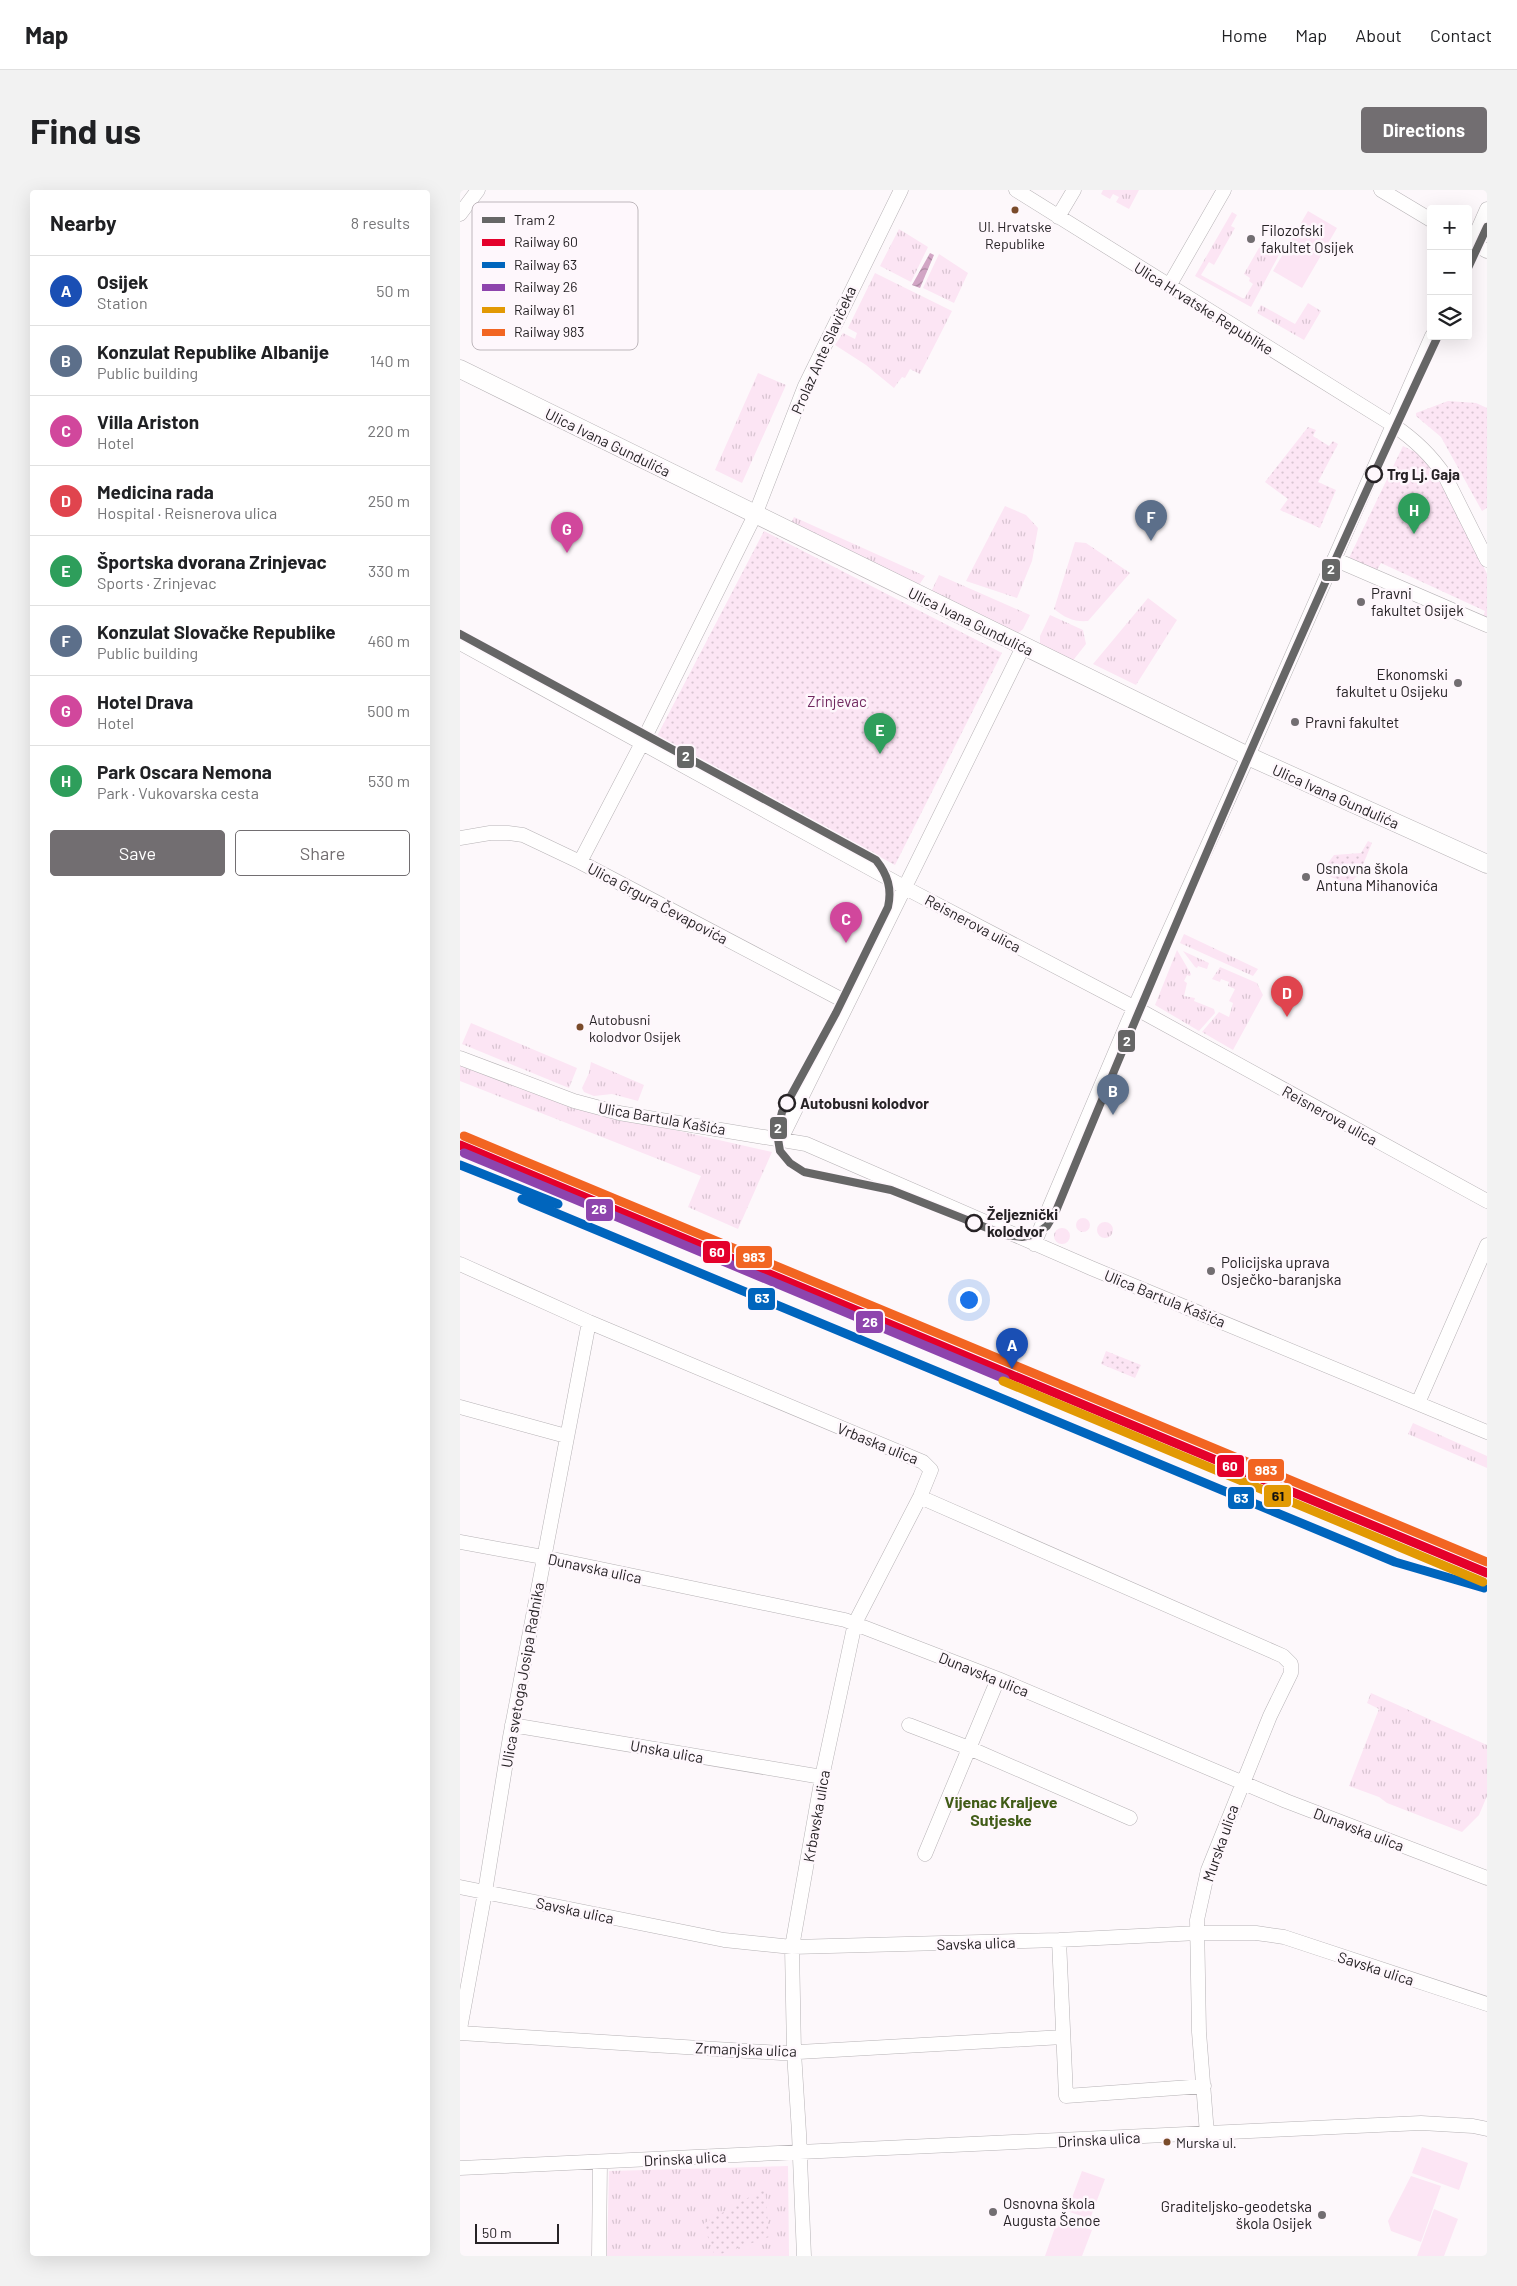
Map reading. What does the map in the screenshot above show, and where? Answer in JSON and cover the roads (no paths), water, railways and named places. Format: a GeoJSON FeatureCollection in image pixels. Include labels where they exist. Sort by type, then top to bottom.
{"type":"FeatureCollection","features":[{"type":"Feature","properties":{"kind":"main road","name":"Ulica Ivana Gundulića"},"geometry":{"type":"LineString","coordinates":[[460,369],[1248,756],[1487,864]]}},
{"type":"Feature","properties":{"kind":"street"},"geometry":{"type":"LineString","coordinates":[[460,214],[478,190]]}},
{"type":"Feature","properties":{"kind":"street","name":"Prolaz Ante Slavičeka"},"geometry":{"type":"LineString","coordinates":[[755,514],[808,379],[901,190]]}},
{"type":"Feature","properties":{"kind":"street","name":"Ulica Hrvatske Republike"},"geometry":{"type":"LineString","coordinates":[[1016,190],[1416,441],[1441,470],[1456,495],[1487,560]]}},
{"type":"Feature","properties":{"kind":"street"},"geometry":{"type":"LineString","coordinates":[[1058,216],[1074,190]]}},
{"type":"Feature","properties":{"kind":"street"},"geometry":{"type":"LineString","coordinates":[[1168,286],[1224,190]]}},
{"type":"Feature","properties":{"kind":"street"},"geometry":{"type":"LineString","coordinates":[[1381,190],[1427,218]]}},
{"type":"Feature","properties":{"kind":"street"},"geometry":{"type":"LineString","coordinates":[[1472,242],[1487,209]]}},
{"type":"Feature","properties":{"kind":"street"},"geometry":{"type":"LineString","coordinates":[[1472,247],[1487,251]]}},
{"type":"Feature","properties":{"kind":"street"},"geometry":{"type":"LineString","coordinates":[[1034,1244],[1134,1007],[1248,756],[1430,340]]}},
{"type":"Feature","properties":{"kind":"street"},"geometry":{"type":"LineString","coordinates":[[580,862],[642,743],[755,514]]}},
{"type":"Feature","properties":{"kind":"street"},"geometry":{"type":"LineString","coordinates":[[1334,559],[1487,624]]}},
{"type":"Feature","properties":{"kind":"street","name":"Reisnerova ulica"},"geometry":{"type":"LineString","coordinates":[[460,643],[904,887],[1134,1007],[1487,1201]]}},
{"type":"Feature","properties":{"kind":"street"},"geometry":{"type":"LineString","coordinates":[[781,1139],[1023,647]]}},
{"type":"Feature","properties":{"kind":"street","name":"Ulica Grgura Čevapovića"},"geometry":{"type":"LineString","coordinates":[[460,838],[490,833],[523,835],[580,862],[848,1002]]}},
{"type":"Feature","properties":{"kind":"street","name":"Ulica Bartula Kašića"},"geometry":{"type":"LineString","coordinates":[[460,1058],[574,1101],[619,1113],[806,1144],[1034,1244],[1487,1432]]}},
{"type":"Feature","properties":{"kind":"street"},"geometry":{"type":"LineString","coordinates":[[1418,1403],[1487,1245]]}},
{"type":"Feature","properties":{"kind":"street","name":"Vrbaska ulica"},"geometry":{"type":"LineString","coordinates":[[460,1264],[589,1322],[924,1462],[929,1466],[931,1473],[920,1497]]}},
{"type":"Feature","properties":{"kind":"street","name":"Ulica svetoga Josipa Radnika"},"geometry":{"type":"LineString","coordinates":[[460,2031],[464,1985],[485,1892],[512,1725],[589,1322]]}},
{"type":"Feature","properties":{"kind":"street"},"geometry":{"type":"LineString","coordinates":[[460,1407],[566,1436]]}},
{"type":"Feature","properties":{"kind":"street","name":"Krbavska ulica"},"geometry":{"type":"LineString","coordinates":[[800,2153],[794,2052],[792,1947],[822,1777],[855,1623],[920,1497]]}},
{"type":"Feature","properties":{"kind":"street","name":"Murska ulica"},"geometry":{"type":"LineString","coordinates":[[920,1497],[1283,1656],[1291,1664],[1290,1673],[1242,1783],[1208,1870],[1197,1920],[1199,2032],[1207,2134]]}},
{"type":"Feature","properties":{"kind":"street","name":"Dunavska ulica"},"geometry":{"type":"LineString","coordinates":[[460,1542],[543,1557],[855,1623],[998,1679],[1242,1783],[1487,1878]]}},
{"type":"Feature","properties":{"kind":"street"},"geometry":{"type":"LineString","coordinates":[[925,1854],[998,1679]]}},
{"type":"Feature","properties":{"kind":"street","name":"Unska ulica"},"geometry":{"type":"LineString","coordinates":[[512,1725],[822,1777]]}},
{"type":"Feature","properties":{"kind":"street"},"geometry":{"type":"LineString","coordinates":[[909,1725],[969,1748],[1130,1818]]}},
{"type":"Feature","properties":{"kind":"street","name":"Savska ulica"},"geometry":{"type":"LineString","coordinates":[[460,1887],[724,1940],[792,1947],[1059,1940],[1198,1933],[1256,1933],[1284,1938],[1487,2004]]}},
{"type":"Feature","properties":{"kind":"street"},"geometry":{"type":"LineString","coordinates":[[1059,1940],[1066,2096],[1204,2086]]}},
{"type":"Feature","properties":{"kind":"street","name":"Zrmanjska ulica"},"geometry":{"type":"LineString","coordinates":[[460,2031],[774,2053],[1063,2037]]}},
{"type":"Feature","properties":{"kind":"street","name":"Drinska ulica"},"geometry":{"type":"LineString","coordinates":[[460,2168],[1422,2124],[1487,2128]]}},
{"type":"Feature","properties":{"kind":"street"},"geometry":{"type":"LineString","coordinates":[[800,2153],[804,2256]]}},
{"type":"Feature","properties":{"kind":"street"},"geometry":{"type":"LineString","coordinates":[[599,2256],[600,2162]]}},
{"type":"Feature","properties":{"kind":"water"},"geometry":{"type":"Polygon","coordinates":[[[930,253],[934,255],[920,288],[912,285],[930,253]]]}},
{"type":"Feature","properties":{"kind":"railway"},"geometry":{"type":"LineString","coordinates":[[1010,1365],[1484,1562]]}},
{"type":"Feature","properties":{"kind":"tram line","name":"2"},"geometry":{"type":"LineString","coordinates":[[1472,259],[1487,227]]}},
{"type":"Feature","properties":{"kind":"tram line","name":"2"},"geometry":{"type":"LineString","coordinates":[[460,634],[876,860],[884,871],[888,882],[890,894],[888,907],[836,1013],[782,1112],[777,1133],[780,1151],[790,1163],[804,1172],[891,1190],[1005,1235],[1022,1237],[1036,1234],[1047,1226],[1056,1211],[1242,771],[1338,553],[1436,340]]}},
{"type":"Feature","properties":{"kind":"rail line","name":"983"},"geometry":{"type":"LineString","coordinates":[[464,1136],[1487,1562]]}},
{"type":"Feature","properties":{"kind":"rail line","name":"60"},"geometry":{"type":"LineString","coordinates":[[460,1145],[1487,1573]]}},
{"type":"Feature","properties":{"kind":"rail line","name":"26"},"geometry":{"type":"LineString","coordinates":[[464,1153],[1005,1379]]}},
{"type":"Feature","properties":{"kind":"rail line","name":"63"},"geometry":{"type":"LineString","coordinates":[[460,1165],[558,1204]]}},
{"type":"Feature","properties":{"kind":"rail line","name":"63"},"geometry":{"type":"LineString","coordinates":[[522,1199],[1395,1562],[1484,1588]]}},
{"type":"Feature","properties":{"kind":"rail line","name":"61"},"geometry":{"type":"LineString","coordinates":[[1003,1381],[1483,1582]]}},
{"type":"Feature","properties":{"kind":"place","name":"Ul. Hrvatske Republike"},"geometry":{"type":"Point","coordinates":[1015,210]}},
{"type":"Feature","properties":{"kind":"place","name":"Filozofski fakultet Osijek"},"geometry":{"type":"Point","coordinates":[1251,239]}},
{"type":"Feature","properties":{"kind":"place","name":"Trg Lj. Gaja"},"geometry":{"type":"Point","coordinates":[1374,474]}},
{"type":"Feature","properties":{"kind":"place","name":"Park Oscara Nemona"},"geometry":{"type":"Point","coordinates":[1414,534]}},
{"type":"Feature","properties":{"kind":"place","name":"Konzulat Slovačke Republike"},"geometry":{"type":"Point","coordinates":[1151,541]}},
{"type":"Feature","properties":{"kind":"place","name":"Hotel Drava"},"geometry":{"type":"Point","coordinates":[567,553]}},
{"type":"Feature","properties":{"kind":"place","name":"Pravni fakultet Osijek"},"geometry":{"type":"Point","coordinates":[1361,602]}},
{"type":"Feature","properties":{"kind":"place","name":"Ekonomski fakultet u Osijeku"},"geometry":{"type":"Point","coordinates":[1458,683]}},
{"type":"Feature","properties":{"kind":"place","name":"Pravni fakultet"},"geometry":{"type":"Point","coordinates":[1295,722]}},
{"type":"Feature","properties":{"kind":"place","name":"Športska dvorana Zrinjevac"},"geometry":{"type":"Point","coordinates":[880,754]}},
{"type":"Feature","properties":{"kind":"place","name":"Osnovna škola Antuna Mihanovića"},"geometry":{"type":"Point","coordinates":[1306,877]}},
{"type":"Feature","properties":{"kind":"place","name":"Villa Ariston"},"geometry":{"type":"Point","coordinates":[846,943]}},
{"type":"Feature","properties":{"kind":"place","name":"Medicina rada"},"geometry":{"type":"Point","coordinates":[1287,1017]}},
{"type":"Feature","properties":{"kind":"place","name":"Autobusni kolodvor Osijek"},"geometry":{"type":"Point","coordinates":[580,1027]}},
{"type":"Feature","properties":{"kind":"place","name":"Autobusni kolodvor"},"geometry":{"type":"Point","coordinates":[787,1103]}},
{"type":"Feature","properties":{"kind":"place","name":"Konzulat Republike Albanije"},"geometry":{"type":"Point","coordinates":[1113,1115]}},
{"type":"Feature","properties":{"kind":"place","name":"Željeznički kolodvor"},"geometry":{"type":"Point","coordinates":[974,1223]}},
{"type":"Feature","properties":{"kind":"place","name":"Policijska uprava Osječko-baranjska"},"geometry":{"type":"Point","coordinates":[1211,1271]}},
{"type":"Feature","properties":{"kind":"place","name":"Osijek"},"geometry":{"type":"Point","coordinates":[1012,1369]}},
{"type":"Feature","properties":{"kind":"place","name":"Murska ul."},"geometry":{"type":"Point","coordinates":[1167,2142]}},
{"type":"Feature","properties":{"kind":"place","name":"Osnovna škola Augusta Šenoe"},"geometry":{"type":"Point","coordinates":[993,2212]}},
{"type":"Feature","properties":{"kind":"place","name":"Graditeljsko-geodetska škola Osijek"},"geometry":{"type":"Point","coordinates":[1322,2215]}},
{"type":"Feature","properties":{"kind":"district","name":"Vijenac Kraljeve Sutjeske"},"geometry":{"type":"Point","coordinates":[1001,1810]}},
{"type":"Feature","properties":{"kind":"park label","name":"Zrinjevac"},"geometry":{"type":"Point","coordinates":[837,701]}}]}
